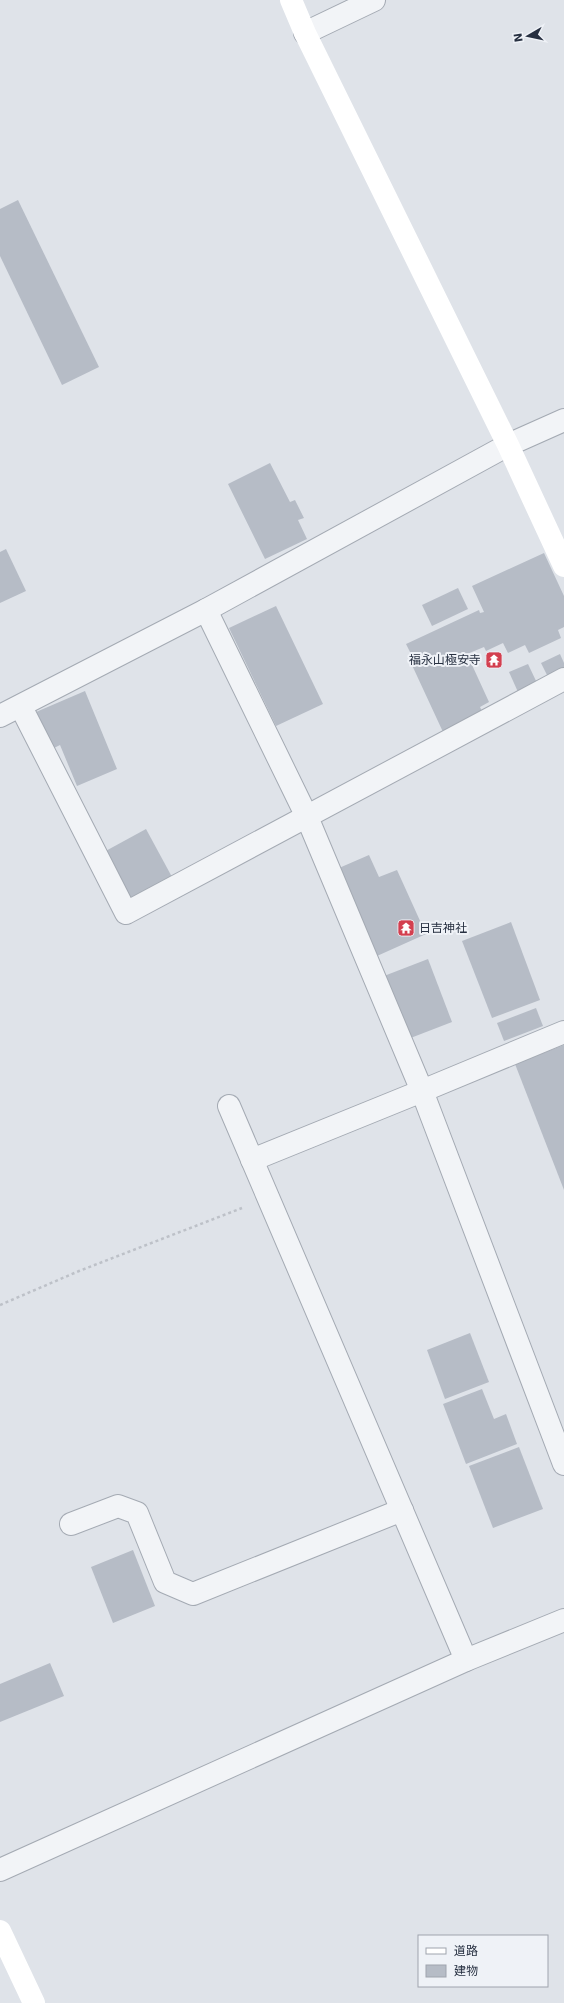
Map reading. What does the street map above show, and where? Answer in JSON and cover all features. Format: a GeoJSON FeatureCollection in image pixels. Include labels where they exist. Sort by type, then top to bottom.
{"type":"FeatureCollection","features":[{"type":"Feature","properties":{"kind":"street"},"geometry":{"type":"LineString","coordinates":[[291,0],[305,33],[508,446],[564,566]]}},
{"type":"Feature","properties":{"kind":"street"},"geometry":{"type":"LineString","coordinates":[[305,33],[374,0]]}},
{"type":"Feature","properties":{"kind":"street"},"geometry":{"type":"LineString","coordinates":[[0,716],[206,610],[508,446],[564,420]]}},
{"type":"Feature","properties":{"kind":"street"},"geometry":{"type":"LineString","coordinates":[[206,610],[307,817],[422,1092],[564,1464]]}},
{"type":"Feature","properties":{"kind":"street"},"geometry":{"type":"LineString","coordinates":[[20,706],[126,912],[564,679]]}},
{"type":"Feature","properties":{"kind":"street"},"geometry":{"type":"LineString","coordinates":[[252,1160],[422,1092],[564,1032]]}},
{"type":"Feature","properties":{"kind":"street"},"geometry":{"type":"LineString","coordinates":[[229,1106],[466,1660]]}},
{"type":"Feature","properties":{"kind":"street"},"geometry":{"type":"LineString","coordinates":[[71,1524],[118,1506],[137,1514],[165,1582],[193,1594],[402,1510]]}},
{"type":"Feature","properties":{"kind":"street"},"geometry":{"type":"LineString","coordinates":[[0,1870],[466,1660],[564,1620]]}},
{"type":"Feature","properties":{"kind":"street"},"geometry":{"type":"LineString","coordinates":[[0,1931],[34,2003]]}},
{"type":"Feature","properties":{"kind":"path"},"geometry":{"type":"LineString","coordinates":[[0,1305],[79,1271],[268,1198]]}},
{"type":"Feature","properties":{"kind":"building"},"geometry":{"type":"Polygon","coordinates":[[[18,200],[99,367],[62,385],[0,256],[0,209],[18,200]]]}},
{"type":"Feature","properties":{"kind":"building"},"geometry":{"type":"Polygon","coordinates":[[[270,463],[290,502],[295,500],[304,518],[298,520],[307,539],[265,559],[228,484],[270,463]]]}},
{"type":"Feature","properties":{"kind":"building"},"geometry":{"type":"Polygon","coordinates":[[[6,549],[26,591],[0,603],[0,552],[6,549]]]}},
{"type":"Feature","properties":{"kind":"building"},"geometry":{"type":"Polygon","coordinates":[[[544,553],[564,596],[564,627],[558,630],[561,638],[529,653],[525,645],[508,653],[503,643],[486,651],[484,647],[467,654],[489,702],[480,707],[483,713],[443,732],[411,663],[415,662],[406,644],[479,610],[480,613],[484,612],[472,586],[544,553]]]}},
{"type":"Feature","properties":{"kind":"building"},"geometry":{"type":"Polygon","coordinates":[[[458,588],[468,609],[432,626],[422,605],[458,588]]]}},
{"type":"Feature","properties":{"kind":"building"},"geometry":{"type":"Polygon","coordinates":[[[276,606],[323,704],[276,726],[229,628],[276,606]]]}},
{"type":"Feature","properties":{"kind":"building"},"geometry":{"type":"Polygon","coordinates":[[[560,654],[564,663],[564,669],[548,677],[541,663],[560,654]]]}},
{"type":"Feature","properties":{"kind":"building"},"geometry":{"type":"Polygon","coordinates":[[[528,664],[537,683],[518,692],[509,672],[528,664]]]}},
{"type":"Feature","properties":{"kind":"building"},"geometry":{"type":"Polygon","coordinates":[[[85,691],[117,769],[77,786],[60,745],[52,749],[36,712],[85,691]]]}},
{"type":"Feature","properties":{"kind":"building"},"geometry":{"type":"Polygon","coordinates":[[[146,829],[172,877],[128,901],[102,853],[146,829]]]}},
{"type":"Feature","properties":{"kind":"building"},"geometry":{"type":"Polygon","coordinates":[[[369,855],[379,877],[397,870],[426,934],[377,956],[339,868],[369,855]]]}},
{"type":"Feature","properties":{"kind":"building"},"geometry":{"type":"Polygon","coordinates":[[[511,922],[540,1000],[492,1018],[462,941],[511,922]]]}},
{"type":"Feature","properties":{"kind":"building"},"geometry":{"type":"Polygon","coordinates":[[[428,959],[452,1022],[408,1039],[384,976],[428,959]]]}},
{"type":"Feature","properties":{"kind":"building"},"geometry":{"type":"Polygon","coordinates":[[[536,1008],[543,1026],[504,1041],[497,1023],[536,1008]]]}},
{"type":"Feature","properties":{"kind":"building"},"geometry":{"type":"Polygon","coordinates":[[[564,1045],[564,1190],[515,1064],[564,1045]]]}},
{"type":"Feature","properties":{"kind":"building"},"geometry":{"type":"Polygon","coordinates":[[[470,1333],[489,1382],[445,1399],[427,1350],[470,1333]]]}},
{"type":"Feature","properties":{"kind":"building"},"geometry":{"type":"Polygon","coordinates":[[[482,1389],[494,1419],[506,1414],[517,1444],[466,1464],[443,1404],[482,1389]]]}},
{"type":"Feature","properties":{"kind":"building"},"geometry":{"type":"Polygon","coordinates":[[[519,1447],[543,1509],[493,1528],[469,1466],[519,1447]]]}},
{"type":"Feature","properties":{"kind":"building"},"geometry":{"type":"Polygon","coordinates":[[[133,1550],[155,1606],[113,1623],[91,1567],[133,1550]]]}},
{"type":"Feature","properties":{"kind":"building"},"geometry":{"type":"Polygon","coordinates":[[[50,1663],[64,1696],[0,1722],[0,1684],[50,1663]]]}},
{"type":"Feature","properties":{"kind":"place","name":"福永山極安寺"},"geometry":{"type":"Point","coordinates":[494,660]}},
{"type":"Feature","properties":{"kind":"place","name":"日吉神社"},"geometry":{"type":"Point","coordinates":[406,928]}}]}
